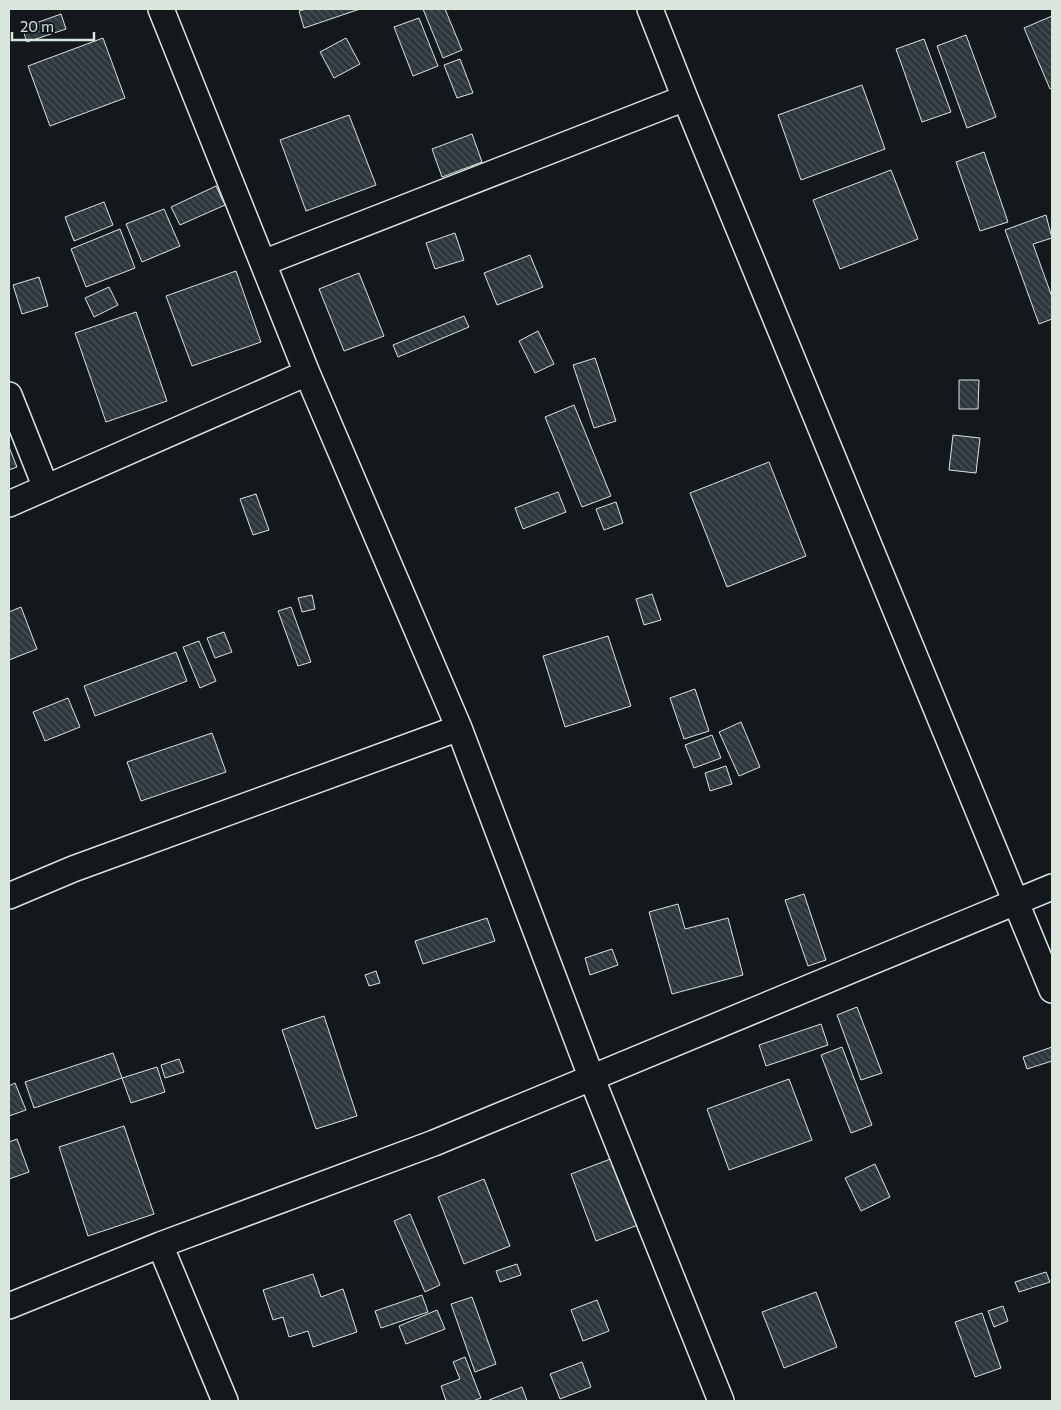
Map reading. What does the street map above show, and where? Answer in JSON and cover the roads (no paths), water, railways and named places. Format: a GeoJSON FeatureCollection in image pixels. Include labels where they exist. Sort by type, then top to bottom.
{"type":"FeatureCollection","features":[{"type":"Feature","properties":{"kind":"street"},"geometry":{"type":"LineString","coordinates":[[160,9],[307,374],[459,728],[592,1079],[721,1401]]}},
{"type":"Feature","properties":{"kind":"street"},"geometry":{"type":"LineString","coordinates":[[650,9],[1052,990]]}},
{"type":"Feature","properties":{"kind":"street"},"geometry":{"type":"LineString","coordinates":[[263,263],[685,98]]}},
{"type":"Feature","properties":{"kind":"street"},"geometry":{"type":"LineString","coordinates":[[9,504],[307,374]]}},
{"type":"Feature","properties":{"kind":"street"},"geometry":{"type":"LineString","coordinates":[[9,395],[46,488]]}},
{"type":"Feature","properties":{"kind":"street"},"geometry":{"type":"LineString","coordinates":[[9,896],[73,869],[459,728]]}},
{"type":"Feature","properties":{"kind":"street"},"geometry":{"type":"LineString","coordinates":[[9,1306],[160,1245],[434,1143],[1052,887]]}},
{"type":"Feature","properties":{"kind":"street"},"geometry":{"type":"LineString","coordinates":[[160,1245],[225,1401]]}}]}
